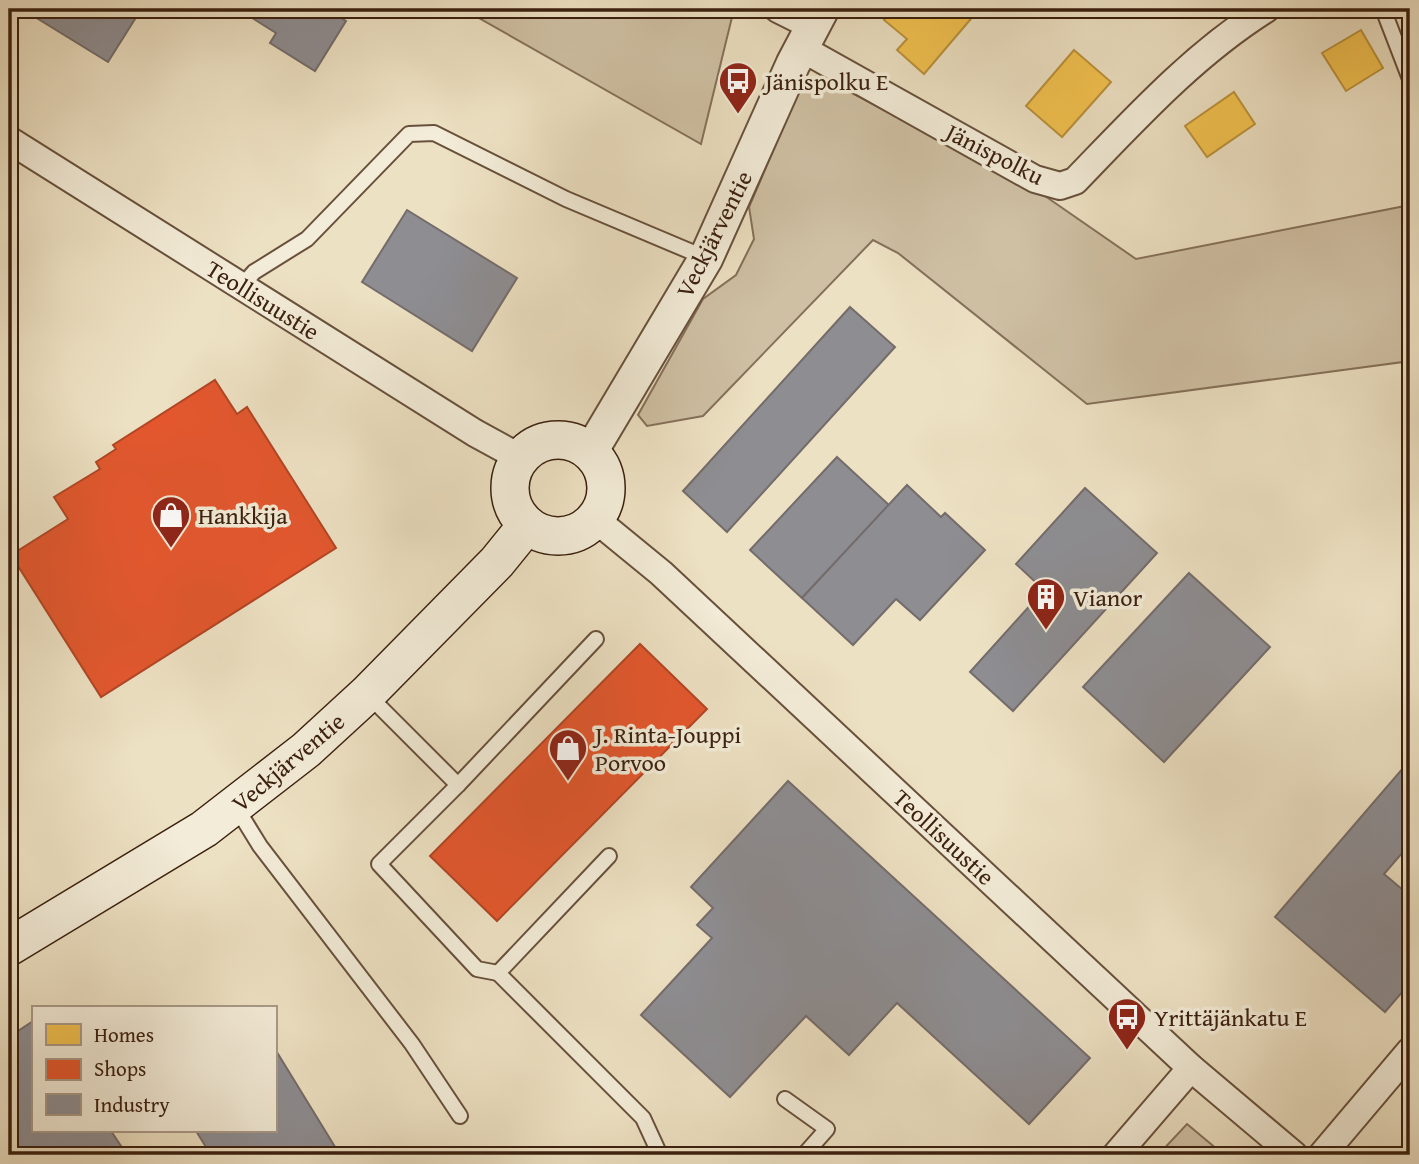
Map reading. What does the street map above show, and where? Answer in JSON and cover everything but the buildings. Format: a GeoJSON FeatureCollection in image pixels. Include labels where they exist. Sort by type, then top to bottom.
{"type":"FeatureCollection","features":[{"type":"Feature","properties":{"kind":"main road"},"geometry":{"type":"LineString","coordinates":[[554,439],[573,441],[591,451],[602,466],[607,484],[604,503],[595,519],[580,531],[562,536],[543,534],[527,525],[515,510],[509,493],[511,474],[519,457],[535,444],[554,439]]}},
{"type":"Feature","properties":{"kind":"main road","name":"Veckjärventie"},"geometry":{"type":"LineString","coordinates":[[9,947],[236,807],[306,750],[367,694],[496,562],[527,525]]}},
{"type":"Feature","properties":{"kind":"street","name":"Jänispolku"},"geometry":{"type":"LineString","coordinates":[[778,9],[812,28],[1035,179],[1060,186],[1075,181],[1172,81],[1241,25],[1266,9]]}},
{"type":"Feature","properties":{"kind":"street","name":"Veckjärventie"},"geometry":{"type":"LineString","coordinates":[[591,451],[706,258],[812,28]]}},
{"type":"Feature","properties":{"kind":"street","name":"Teollisuustie"},"geometry":{"type":"LineString","coordinates":[[9,140],[475,433],[519,457]]}},
{"type":"Feature","properties":{"kind":"street","name":"Teollisuustie"},"geometry":{"type":"LineString","coordinates":[[595,519],[661,572],[1192,1068],[1294,1155]]}},
{"type":"Feature","properties":{"kind":"street"},"geometry":{"type":"LineString","coordinates":[[1322,1155],[1410,1051]]}},
{"type":"Feature","properties":{"kind":"street"},"geometry":{"type":"LineString","coordinates":[[1116,1155],[1192,1068]]}},
{"type":"Feature","properties":{"kind":"lane"},"geometry":{"type":"LineString","coordinates":[[1382,9],[1410,79]]}},
{"type":"Feature","properties":{"kind":"lane"},"geometry":{"type":"LineString","coordinates":[[241,287],[254,272],[307,239],[409,134],[434,133],[566,199],[706,258]]}},
{"type":"Feature","properties":{"kind":"lane"},"geometry":{"type":"LineString","coordinates":[[596,639],[379,864],[477,969],[498,973],[643,1118],[660,1155]]}},
{"type":"Feature","properties":{"kind":"lane"},"geometry":{"type":"LineString","coordinates":[[367,694],[458,785]]}},
{"type":"Feature","properties":{"kind":"lane"},"geometry":{"type":"LineString","coordinates":[[236,807],[260,846],[412,1044],[460,1116]]}},
{"type":"Feature","properties":{"kind":"lane"},"geometry":{"type":"LineString","coordinates":[[498,973],[609,856]]}},
{"type":"Feature","properties":{"kind":"lane"},"geometry":{"type":"LineString","coordinates":[[785,1099],[827,1129],[804,1155]]}},
{"type":"Feature","properties":{"kind":"shaded area"},"geometry":{"type":"Polygon","coordinates":[[[463,9],[734,9],[701,144],[463,9]]]}},
{"type":"Feature","properties":{"kind":"shaded area"},"geometry":{"type":"Polygon","coordinates":[[[822,81],[850,92],[1032,187],[1136,259],[1410,205],[1410,361],[1087,404],[898,253],[873,240],[703,416],[647,426],[638,415],[703,299],[736,275],[754,239],[749,207],[798,93],[811,82],[822,81]]]}},
{"type":"Feature","properties":{"kind":"shaded area"},"geometry":{"type":"Polygon","coordinates":[[[1187,1124],[1224,1155],[1158,1155],[1187,1124]]]}},
{"type":"Feature","properties":{"kind":"place","name":"Jänispolku E"},"geometry":{"type":"Point","coordinates":[738,115]}},
{"type":"Feature","properties":{"kind":"place","name":"Hankkija"},"geometry":{"type":"Point","coordinates":[171,549]}},
{"type":"Feature","properties":{"kind":"place","name":"Vianor"},"geometry":{"type":"Point","coordinates":[1046,631]}},
{"type":"Feature","properties":{"kind":"place","name":"J. Rinta-Jouppi Porvoo"},"geometry":{"type":"Point","coordinates":[568,782]}},
{"type":"Feature","properties":{"kind":"place","name":"Yrittäjänkatu E"},"geometry":{"type":"Point","coordinates":[1127,1051]}}]}
